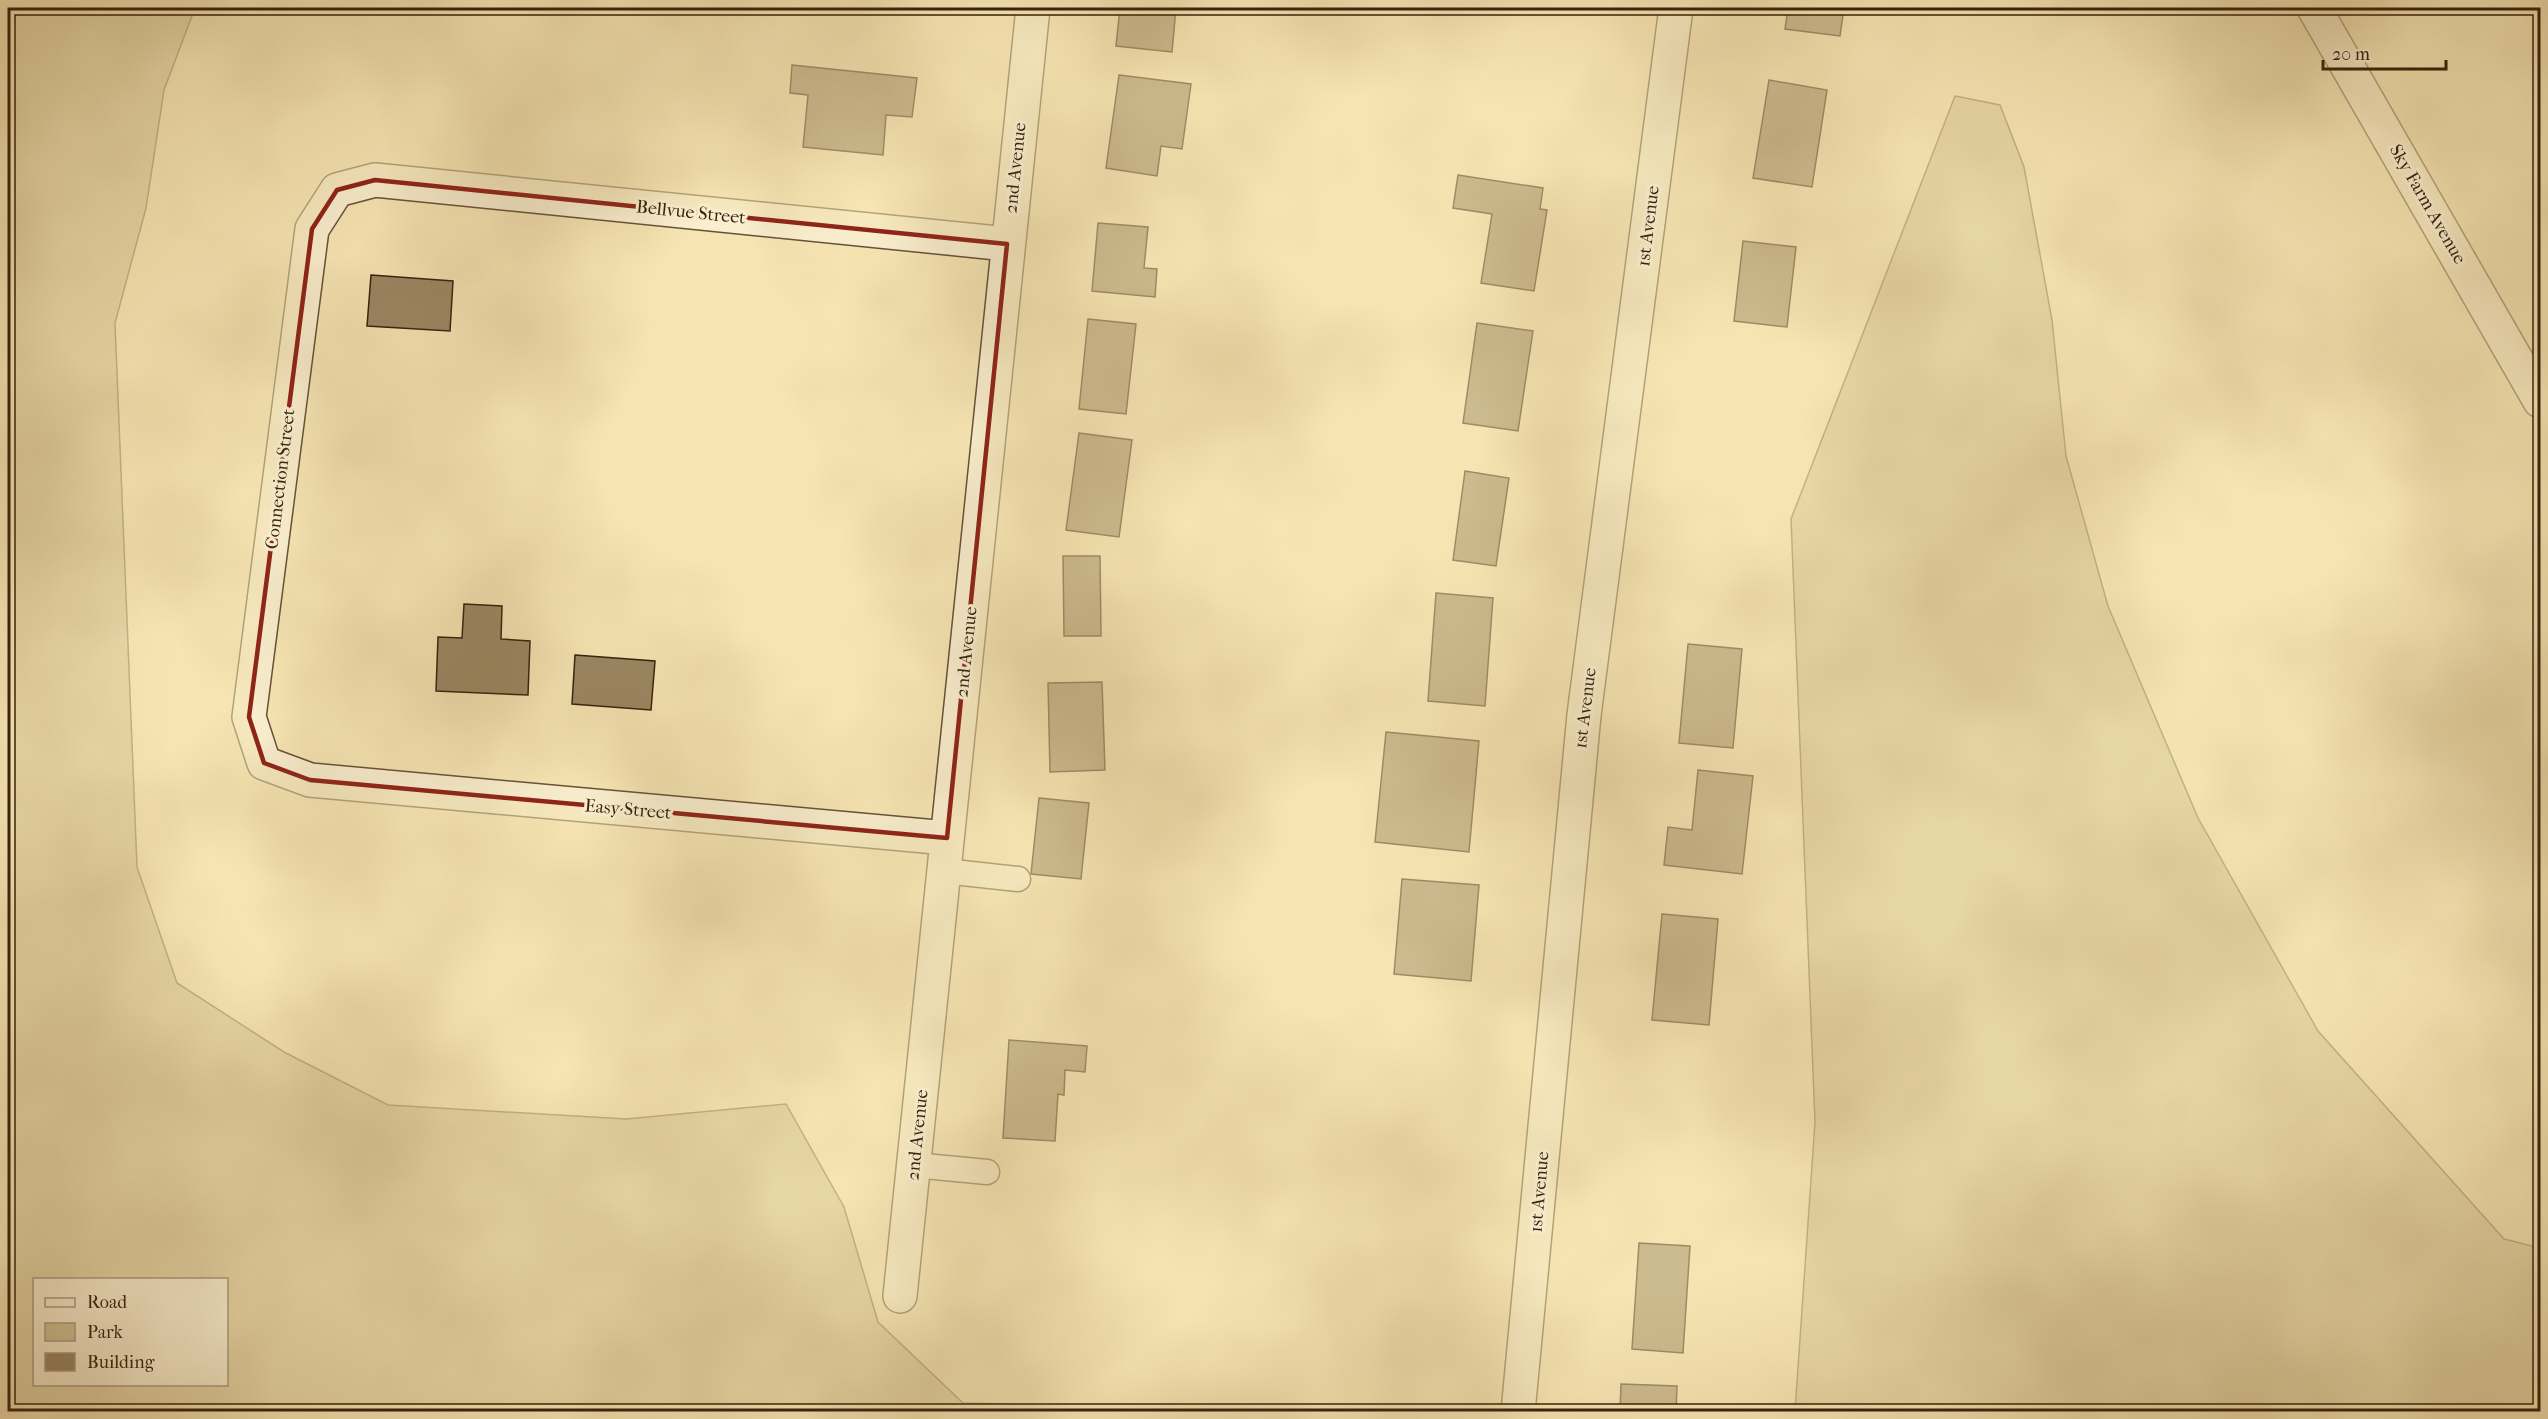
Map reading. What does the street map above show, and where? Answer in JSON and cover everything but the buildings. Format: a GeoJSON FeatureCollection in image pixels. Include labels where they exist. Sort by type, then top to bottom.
{"type":"FeatureCollection","features":[{"type":"Feature","properties":{"kind":"street","name":"2nd Avenue"},"geometry":{"type":"LineString","coordinates":[[900,1296],[1033,8]]}},
{"type":"Feature","properties":{"kind":"street","name":"1st Avenue"},"geometry":{"type":"LineString","coordinates":[[1518,1412],[1584,715],[1676,8]]}},
{"type":"Feature","properties":{"kind":"street","name":"Sky Farm Avenue"},"geometry":{"type":"LineString","coordinates":[[2314,8],[2541,401]]}},
{"type":"Feature","properties":{"kind":"street","name":"Bellvue Street"},"geometry":{"type":"LineString","coordinates":[[375,180],[1007,244]]}},
{"type":"Feature","properties":{"kind":"street","name":"Connection Street"},"geometry":{"type":"LineString","coordinates":[[310,780],[264,763],[249,717],[312,229],[337,190],[375,180]]}},
{"type":"Feature","properties":{"kind":"street","name":"Easy Street"},"geometry":{"type":"LineString","coordinates":[[310,780],[947,838]]}},
{"type":"Feature","properties":{"kind":"lane"},"geometry":{"type":"LineString","coordinates":[[944,871],[1018,879]]}},
{"type":"Feature","properties":{"kind":"lane"},"geometry":{"type":"LineString","coordinates":[[914,1165],[987,1172]]}},
{"type":"Feature","properties":{"kind":"highlighted area"},"geometry":{"type":"Polygon","coordinates":[[[375,180],[1007,244],[947,838],[310,780],[264,763],[249,717],[312,229],[337,190],[375,180]]]}},
{"type":"Feature","properties":{"kind":"green space"},"geometry":{"type":"Polygon","coordinates":[[[8,8],[195,8],[164,90],[146,208],[115,323],[137,867],[177,983],[284,1052],[388,1105],[626,1119],[786,1104],[844,1207],[878,1322],[963,1403],[1197,1408],[1199,1411],[8,1411],[8,8]]]}},
{"type":"Feature","properties":{"kind":"green space"},"geometry":{"type":"Polygon","coordinates":[[[1955,96],[2000,105],[2024,167],[2052,320],[2066,456],[2108,606],[2198,818],[2318,1031],[2504,1239],[2540,1248],[2540,1411],[1795,1411],[1815,1122],[1791,519],[1955,96]]]}}]}
